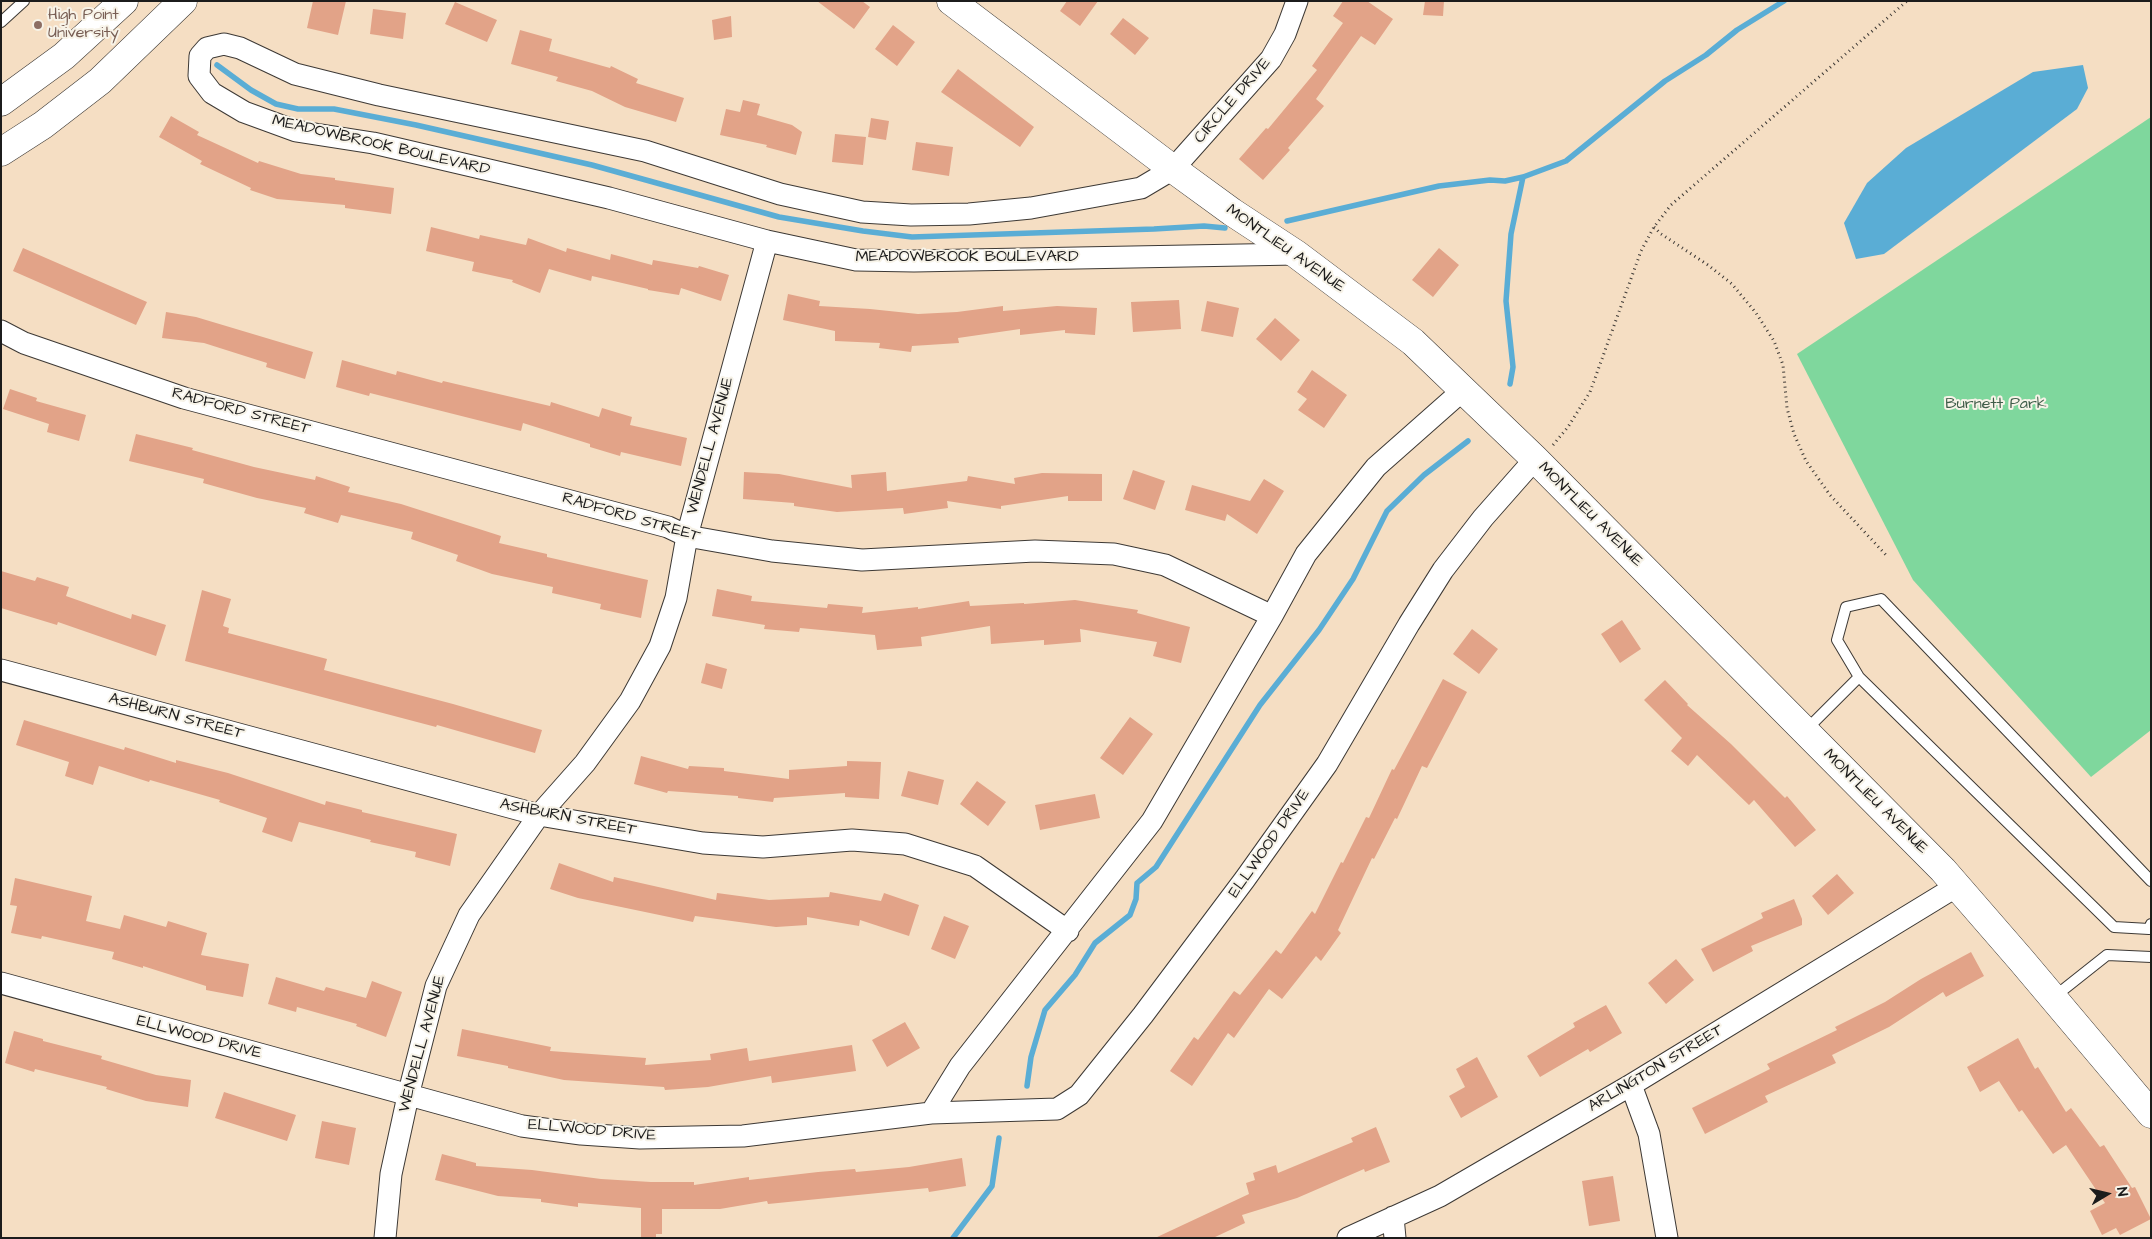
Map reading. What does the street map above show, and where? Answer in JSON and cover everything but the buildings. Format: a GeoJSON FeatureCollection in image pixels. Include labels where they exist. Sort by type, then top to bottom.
{"type":"FeatureCollection","features":[{"type":"Feature","properties":{"kind":"street"},"geometry":{"type":"LineString","coordinates":[[1,102],[70,50],[124,1]]}},
{"type":"Feature","properties":{"kind":"street"},"geometry":{"type":"LineString","coordinates":[[1,152],[43,125],[100,81],[183,1]]}},
{"type":"Feature","properties":{"kind":"street","name":"MONTLIEU AVENUE"},"geometry":{"type":"LineString","coordinates":[[951,1],[1173,169],[1232,212],[1296,254],[1413,342],[1535,459],[1957,886],[2151,1114]]}},
{"type":"Feature","properties":{"kind":"street","name":"CIRCLE DRIVE"},"geometry":{"type":"LineString","coordinates":[[1173,169],[1271,59],[1285,34],[1297,1]]}},
{"type":"Feature","properties":{"kind":"street","name":"MEADOWBROOK BOULEVARD"},"geometry":{"type":"LineString","coordinates":[[1173,169],[1140,188],[1031,208],[969,214],[911,215],[862,212],[780,194],[645,151],[378,95],[296,74],[240,48],[224,44],[208,48],[200,56],[199,76],[212,93],[244,112],[270,122],[296,130],[373,143],[609,198],[767,241],[856,260],[914,261],[1296,254]]}},
{"type":"Feature","properties":{"kind":"street","name":"WENDELL AVENUE"},"geometry":{"type":"LineString","coordinates":[[385,1238],[391,1174],[408,1096],[436,986],[469,915],[540,815],[585,763],[630,701],[660,646],[676,598],[687,536],[767,241]]}},
{"type":"Feature","properties":{"kind":"street","name":"RADFORD STREET"},"geometry":{"type":"LineString","coordinates":[[1,331],[24,343],[184,398],[668,527],[687,536],[772,551],[862,560],[1035,551],[1114,554],[1165,565],[1272,616]]}},
{"type":"Feature","properties":{"kind":"street"},"geometry":{"type":"LineString","coordinates":[[931,1113],[960,1066],[1068,931],[1152,821],[1272,616],[1306,554],[1376,467],[1462,391]]}},
{"type":"Feature","properties":{"kind":"street","name":"ELLWOOD DRIVE"},"geometry":{"type":"LineString","coordinates":[[1,984],[522,1126],[580,1134],[640,1138],[743,1136],[931,1113],[1057,1109],[1079,1095],[1143,1015],[1228,902],[1326,764],[1409,624],[1444,570],[1484,518],[1535,459]]}},
{"type":"Feature","properties":{"kind":"street","name":"ASHBURN STREET"},"geometry":{"type":"LineString","coordinates":[[1,670],[540,815],[703,843],[763,847],[852,840],[905,844],[975,866],[1068,931]]}},
{"type":"Feature","properties":{"kind":"street","name":"ARLINGTON STREET"},"geometry":{"type":"LineString","coordinates":[[1348,1238],[1394,1227],[1440,1196],[1631,1085],[1957,886]]}},
{"type":"Feature","properties":{"kind":"street"},"geometry":{"type":"LineString","coordinates":[[1631,1085],[1649,1134],[1667,1238]]}},
{"type":"Feature","properties":{"kind":"lane"},"geometry":{"type":"LineString","coordinates":[[1,22],[24,1]]}},
{"type":"Feature","properties":{"kind":"lane"},"geometry":{"type":"LineString","coordinates":[[2151,881],[1881,600],[1846,607],[1837,640],[1859,677],[2114,927],[2149,928],[2151,924]]}},
{"type":"Feature","properties":{"kind":"lane"},"geometry":{"type":"LineString","coordinates":[[1805,731],[1859,677]]}},
{"type":"Feature","properties":{"kind":"lane"},"geometry":{"type":"LineString","coordinates":[[2054,998],[2106,955],[2151,957]]}},
{"type":"Feature","properties":{"kind":"path"},"geometry":{"type":"LineString","coordinates":[[1535,459],[1548,452],[1560,438],[1590,392],[1641,251],[1654,227],[1671,205],[1907,1]]}},
{"type":"Feature","properties":{"kind":"path"},"geometry":{"type":"LineString","coordinates":[[1654,227],[1661,234],[1708,265],[1732,284],[1756,313],[1774,341],[1783,365],[1787,408],[1794,434],[1806,461],[1830,495],[1886,555]]}},
{"type":"Feature","properties":{"kind":"green space","name":"Burnett Park"},"geometry":{"type":"Polygon","coordinates":[[[2151,117],[2151,730],[2091,777],[1913,580],[1797,354],[2151,117]]]}},
{"type":"Feature","properties":{"kind":"water"},"geometry":{"type":"Polygon","coordinates":[[[2083,65],[2088,88],[2077,109],[1884,254],[1856,259],[1844,223],[1867,183],[1906,148],[2033,72],[2083,65]]]}},
{"type":"Feature","properties":{"kind":"waterway"},"geometry":{"type":"LineString","coordinates":[[1287,221],[1439,186],[1490,180],[1505,181],[1523,177],[1566,161],[1665,81],[1706,55],[1737,30],[1784,1]]}},
{"type":"Feature","properties":{"kind":"waterway"},"geometry":{"type":"LineString","coordinates":[[217,65],[251,90],[276,104],[298,109],[334,109],[416,125],[592,165],[779,217],[863,231],[912,237],[1204,226],[1225,228]]}},
{"type":"Feature","properties":{"kind":"waterway"},"geometry":{"type":"LineString","coordinates":[[1510,384],[1513,367],[1506,301],[1511,234],[1523,177]]}},
{"type":"Feature","properties":{"kind":"waterway"},"geometry":{"type":"LineString","coordinates":[[1027,1086],[1031,1057],[1045,1010],[1075,975],[1095,943],[1130,915],[1136,899],[1137,883],[1156,867],[1260,705],[1319,630],[1353,579],[1387,511],[1424,475],[1468,441]]}},
{"type":"Feature","properties":{"kind":"waterway"},"geometry":{"type":"LineString","coordinates":[[953,1238],[992,1186],[999,1138]]}},
{"type":"Feature","properties":{"kind":"place","name":"High Point University"},"geometry":{"type":"Point","coordinates":[38,25]}}]}
